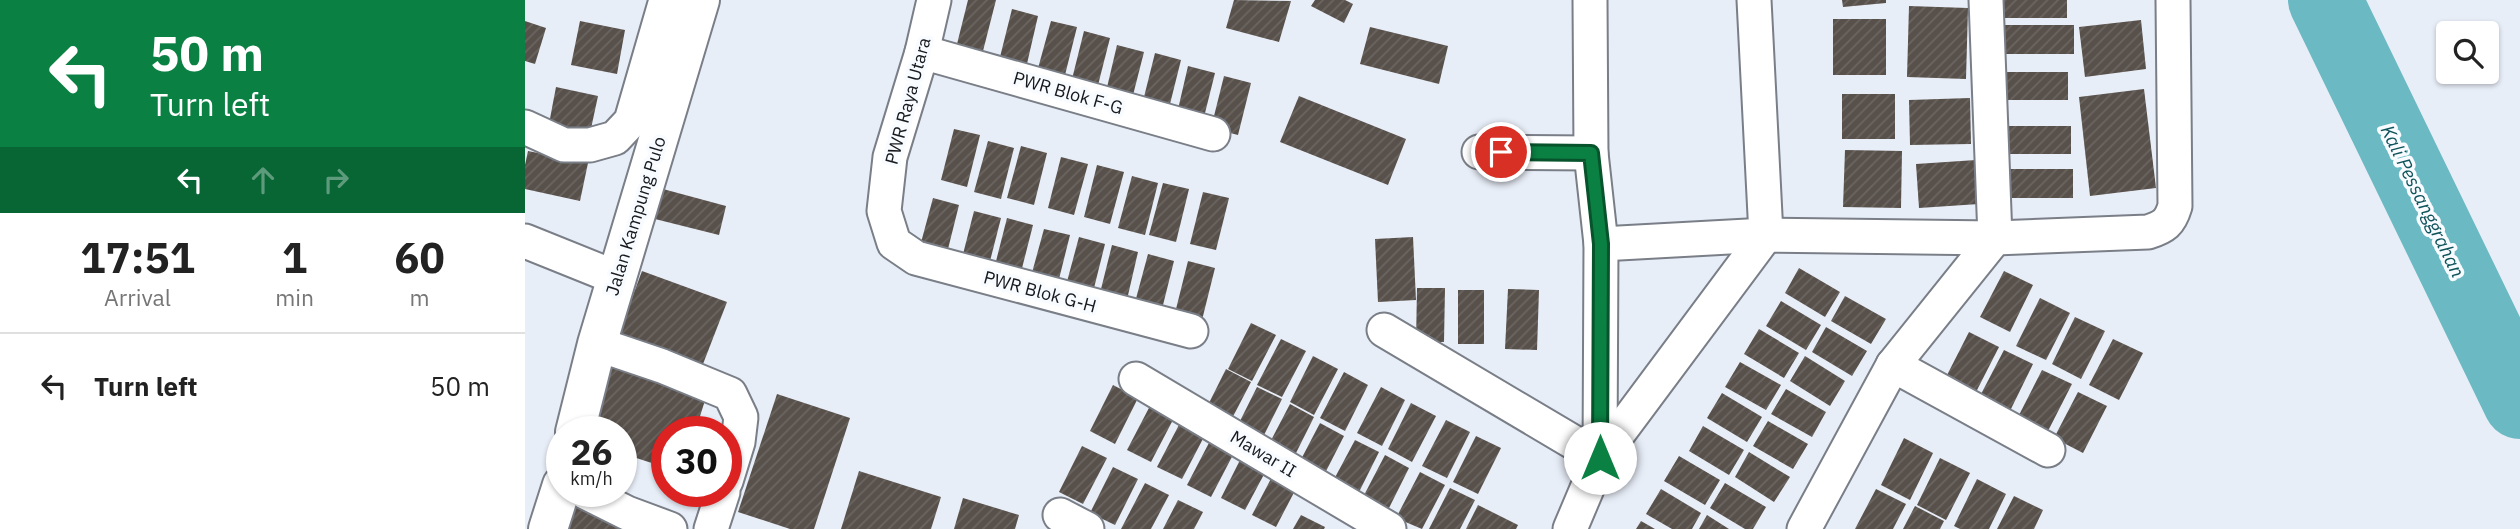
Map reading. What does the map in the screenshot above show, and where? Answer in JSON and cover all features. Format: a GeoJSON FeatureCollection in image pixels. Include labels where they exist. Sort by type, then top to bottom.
{"type":"FeatureCollection","features":[{"type":"Feature","properties":{"kind":"street"},"geometry":{"type":"LineString","coordinates":[[525,127],[564,145],[590,145],[615,138],[632,121],[666,0]]}},
{"type":"Feature","properties":{"kind":"street","name":"Jalan Kampung Pulo"},"geometry":{"type":"LineString","coordinates":[[579,416],[597,344],[700,0]]}},
{"type":"Feature","properties":{"kind":"street","name":"PWR Raya Utara"},"geometry":{"type":"LineString","coordinates":[[894,243],[884,211],[890,157],[922,52],[934,0]]}},
{"type":"Feature","properties":{"kind":"street"},"geometry":{"type":"LineString","coordinates":[[1590,0],[1591,153],[1601,244],[1600,458]]}},
{"type":"Feature","properties":{"kind":"street"},"geometry":{"type":"LineString","coordinates":[[1570,529],[1600,458],[1766,235],[1754,0]]}},
{"type":"Feature","properties":{"kind":"street"},"geometry":{"type":"LineString","coordinates":[[1808,528],[1893,365],[1995,238],[1986,0]]}},
{"type":"Feature","properties":{"kind":"street"},"geometry":{"type":"LineString","coordinates":[[1601,244],[1766,235],[1995,238],[2148,232],[2164,227],[2171,220],[2175,206],[2173,0]]}},
{"type":"Feature","properties":{"kind":"street","name":"PWR Blok F-G"},"geometry":{"type":"LineString","coordinates":[[922,52],[1213,134]]}},
{"type":"Feature","properties":{"kind":"street"},"geometry":{"type":"LineString","coordinates":[[1479,152],[1591,153]]}},
{"type":"Feature","properties":{"kind":"street"},"geometry":{"type":"LineString","coordinates":[[525,241],[617,278]]}},
{"type":"Feature","properties":{"kind":"street","name":"PWR Blok G-H"},"geometry":{"type":"LineString","coordinates":[[894,243],[916,258],[1191,331]]}},
{"type":"Feature","properties":{"kind":"street"},"geometry":{"type":"LineString","coordinates":[[1384,330],[1600,458]]}},
{"type":"Feature","properties":{"kind":"street"},"geometry":{"type":"LineString","coordinates":[[597,344],[662,366],[730,394],[741,416]]}},
{"type":"Feature","properties":{"kind":"street"},"geometry":{"type":"LineString","coordinates":[[1893,365],[2048,450]]}},
{"type":"Feature","properties":{"kind":"street","name":"Mawar II"},"geometry":{"type":"LineString","coordinates":[[1136,379],[1389,529]]}},
{"type":"Feature","properties":{"kind":"street"},"geometry":{"type":"LineString","coordinates":[[548,529],[555,507]]}},
{"type":"Feature","properties":{"kind":"street"},"geometry":{"type":"LineString","coordinates":[[615,507],[670,529]]}},
{"type":"Feature","properties":{"kind":"street"},"geometry":{"type":"LineString","coordinates":[[712,529],[719,507]]}},
{"type":"Feature","properties":{"kind":"building"},"geometry":{"type":"Polygon","coordinates":[[[968,0],[996,0],[983,51],[957,44],[968,0]]]}},
{"type":"Feature","properties":{"kind":"building"},"geometry":{"type":"Polygon","coordinates":[[[1234,0],[1291,1],[1279,42],[1226,28],[1234,0]]]}},
{"type":"Feature","properties":{"kind":"building"},"geometry":{"type":"Polygon","coordinates":[[[1315,0],[1345,0],[1353,4],[1344,23],[1311,6],[1315,0]]]}},
{"type":"Feature","properties":{"kind":"building"},"geometry":{"type":"Polygon","coordinates":[[[1842,0],[1886,0],[1886,3],[1843,7],[1842,0]]]}},
{"type":"Feature","properties":{"kind":"building"},"geometry":{"type":"Polygon","coordinates":[[[1994,0],[2067,0],[2067,18],[1994,18],[1994,0]]]}},
{"type":"Feature","properties":{"kind":"building"},"geometry":{"type":"Polygon","coordinates":[[[1909,6],[1968,8],[1966,79],[1907,77],[1909,6]]]}},
{"type":"Feature","properties":{"kind":"building"},"geometry":{"type":"Polygon","coordinates":[[[1012,9],[1038,16],[1026,68],[999,61],[1012,9]]]}},
{"type":"Feature","properties":{"kind":"building"},"geometry":{"type":"Polygon","coordinates":[[[1833,19],[1886,19],[1886,75],[1833,75],[1833,19]]]}},
{"type":"Feature","properties":{"kind":"building"},"geometry":{"type":"Polygon","coordinates":[[[2141,20],[2146,69],[2085,77],[2079,27],[2141,20]]]}},
{"type":"Feature","properties":{"kind":"building"},"geometry":{"type":"Polygon","coordinates":[[[525,21],[546,28],[535,64],[525,61],[525,21]]]}},
{"type":"Feature","properties":{"kind":"building"},"geometry":{"type":"Polygon","coordinates":[[[580,21],[625,30],[617,74],[571,65],[580,21]]]}},
{"type":"Feature","properties":{"kind":"building"},"geometry":{"type":"Polygon","coordinates":[[[1051,21],[1077,27],[1064,79],[1037,72],[1051,21]]]}},
{"type":"Feature","properties":{"kind":"building"},"geometry":{"type":"Polygon","coordinates":[[[2001,25],[2074,25],[2074,54],[2001,54],[2001,25]]]}},
{"type":"Feature","properties":{"kind":"building"},"geometry":{"type":"Polygon","coordinates":[[[1370,27],[1448,46],[1439,84],[1360,64],[1370,27]]]}},
{"type":"Feature","properties":{"kind":"building"},"geometry":{"type":"Polygon","coordinates":[[[1084,31],[1110,38],[1097,89],[1071,83],[1084,31]]]}},
{"type":"Feature","properties":{"kind":"building"},"geometry":{"type":"Polygon","coordinates":[[[1117,45],[1144,52],[1131,103],[1105,96],[1117,45]]]}},
{"type":"Feature","properties":{"kind":"building"},"geometry":{"type":"Polygon","coordinates":[[[1155,53],[1181,60],[1168,112],[1142,105],[1155,53]]]}},
{"type":"Feature","properties":{"kind":"building"},"geometry":{"type":"Polygon","coordinates":[[[1188,66],[1215,73],[1202,125],[1176,118],[1188,66]]]}},
{"type":"Feature","properties":{"kind":"building"},"geometry":{"type":"Polygon","coordinates":[[[1995,72],[2068,72],[2068,100],[1995,100],[1995,72]]]}},
{"type":"Feature","properties":{"kind":"building"},"geometry":{"type":"Polygon","coordinates":[[[1224,76],[1251,83],[1238,135],[1211,128],[1224,76]]]}},
{"type":"Feature","properties":{"kind":"building"},"geometry":{"type":"Polygon","coordinates":[[[556,87],[598,96],[589,138],[548,129],[556,87]]]}},
{"type":"Feature","properties":{"kind":"building"},"geometry":{"type":"Polygon","coordinates":[[[2144,89],[2156,188],[2090,196],[2079,97],[2144,89]]]}},
{"type":"Feature","properties":{"kind":"building"},"geometry":{"type":"Polygon","coordinates":[[[1842,94],[1895,94],[1895,139],[1842,139],[1842,94]]]}},
{"type":"Feature","properties":{"kind":"building"},"geometry":{"type":"Polygon","coordinates":[[[1299,96],[1406,139],[1388,185],[1280,142],[1299,96]]]}},
{"type":"Feature","properties":{"kind":"building"},"geometry":{"type":"Polygon","coordinates":[[[1970,98],[1971,144],[1910,145],[1909,100],[1970,98]]]}},
{"type":"Feature","properties":{"kind":"building"},"geometry":{"type":"Polygon","coordinates":[[[1998,126],[2071,126],[2071,154],[1998,154],[1998,126]]]}},
{"type":"Feature","properties":{"kind":"building"},"geometry":{"type":"Polygon","coordinates":[[[954,129],[980,135],[967,187],[941,180],[954,129]]]}},
{"type":"Feature","properties":{"kind":"building"},"geometry":{"type":"Polygon","coordinates":[[[988,141],[1014,148],[1001,199],[974,192],[988,141]]]}},
{"type":"Feature","properties":{"kind":"building"},"geometry":{"type":"Polygon","coordinates":[[[1021,146],[1047,153],[1034,205],[1007,198],[1021,146]]]}},
{"type":"Feature","properties":{"kind":"building"},"geometry":{"type":"Polygon","coordinates":[[[1845,150],[1902,151],[1901,208],[1843,207],[1845,150]]]}},
{"type":"Feature","properties":{"kind":"building"},"geometry":{"type":"Polygon","coordinates":[[[528,151],[588,163],[580,201],[525,189],[528,151]]]}},
{"type":"Feature","properties":{"kind":"building"},"geometry":{"type":"Polygon","coordinates":[[[1061,157],[1088,164],[1074,215],[1048,208],[1061,157]]]}},
{"type":"Feature","properties":{"kind":"building"},"geometry":{"type":"Polygon","coordinates":[[[1976,160],[1979,204],[1919,208],[1916,164],[1976,160]]]}},
{"type":"Feature","properties":{"kind":"building"},"geometry":{"type":"Polygon","coordinates":[[[1097,165],[1124,172],[1110,224],[1084,217],[1097,165]]]}},
{"type":"Feature","properties":{"kind":"building"},"geometry":{"type":"Polygon","coordinates":[[[2000,169],[2073,169],[2073,198],[2000,198],[2000,169]]]}},
{"type":"Feature","properties":{"kind":"building"},"geometry":{"type":"Polygon","coordinates":[[[1132,176],[1158,183],[1145,235],[1118,228],[1132,176]]]}},
{"type":"Feature","properties":{"kind":"building"},"geometry":{"type":"Polygon","coordinates":[[[1163,183],[1189,189],[1176,242],[1149,235],[1163,183]]]}},
{"type":"Feature","properties":{"kind":"building"},"geometry":{"type":"Polygon","coordinates":[[[663,189],[726,206],[719,235],[655,219],[663,189]]]}},
{"type":"Feature","properties":{"kind":"building"},"geometry":{"type":"Polygon","coordinates":[[[1203,192],[1229,198],[1216,250],[1190,244],[1203,192]]]}},
{"type":"Feature","properties":{"kind":"building"},"geometry":{"type":"Polygon","coordinates":[[[933,198],[959,205],[946,257],[919,250],[933,198]]]}},
{"type":"Feature","properties":{"kind":"building"},"geometry":{"type":"Polygon","coordinates":[[[974,211],[1001,218],[988,269],[961,262],[974,211]]]}},
{"type":"Feature","properties":{"kind":"building"},"geometry":{"type":"Polygon","coordinates":[[[1007,218],[1033,225],[1020,276],[994,269],[1007,218]]]}},
{"type":"Feature","properties":{"kind":"building"},"geometry":{"type":"Polygon","coordinates":[[[1044,229],[1070,235],[1057,287],[1030,280],[1044,229]]]}},
{"type":"Feature","properties":{"kind":"building"},"geometry":{"type":"Polygon","coordinates":[[[1079,237],[1105,244],[1092,296],[1065,289],[1079,237]]]}},
{"type":"Feature","properties":{"kind":"building"},"geometry":{"type":"Polygon","coordinates":[[[1413,237],[1416,300],[1378,302],[1375,239],[1413,237]]]}},
{"type":"Feature","properties":{"kind":"building"},"geometry":{"type":"Polygon","coordinates":[[[1112,245],[1138,252],[1126,304],[1099,297],[1112,245]]]}},
{"type":"Feature","properties":{"kind":"building"},"geometry":{"type":"Polygon","coordinates":[[[1148,254],[1174,261],[1161,313],[1134,306],[1148,254]]]}},
{"type":"Feature","properties":{"kind":"building"},"geometry":{"type":"Polygon","coordinates":[[[1188,261],[1215,268],[1202,320],[1175,313],[1188,261]]]}},
{"type":"Feature","properties":{"kind":"building"},"geometry":{"type":"Polygon","coordinates":[[[1799,268],[1840,292],[1825,317],[1785,293],[1799,268]]]}},
{"type":"Feature","properties":{"kind":"building"},"geometry":{"type":"Polygon","coordinates":[[[642,271],[727,302],[703,364],[619,333],[642,271]]]}},
{"type":"Feature","properties":{"kind":"building"},"geometry":{"type":"Polygon","coordinates":[[[2004,271],[2033,285],[2010,332],[1980,317],[2004,271]]]}},
{"type":"Feature","properties":{"kind":"building"},"geometry":{"type":"Polygon","coordinates":[[[1417,288],[1445,288],[1444,342],[1416,342],[1417,288]]]}},
{"type":"Feature","properties":{"kind":"building"},"geometry":{"type":"Polygon","coordinates":[[[1508,289],[1539,290],[1537,350],[1505,349],[1508,289]]]}},
{"type":"Feature","properties":{"kind":"building"},"geometry":{"type":"Polygon","coordinates":[[[1458,290],[1484,290],[1484,344],[1458,344],[1458,290]]]}},
{"type":"Feature","properties":{"kind":"building"},"geometry":{"type":"Polygon","coordinates":[[[1845,296],[1886,319],[1871,344],[1831,321],[1845,296]]]}},
{"type":"Feature","properties":{"kind":"building"},"geometry":{"type":"Polygon","coordinates":[[[2040,298],[2070,313],[2046,360],[2016,346],[2040,298]]]}},
{"type":"Feature","properties":{"kind":"building"},"geometry":{"type":"Polygon","coordinates":[[[1781,301],[1821,325],[1806,350],[1766,326],[1781,301]]]}},
{"type":"Feature","properties":{"kind":"building"},"geometry":{"type":"Polygon","coordinates":[[[2075,317],[2105,331],[2081,379],[2052,364],[2075,317]]]}},
{"type":"Feature","properties":{"kind":"building"},"geometry":{"type":"Polygon","coordinates":[[[1251,323],[1276,335],[1252,381],[1228,369],[1251,323]]]}},
{"type":"Feature","properties":{"kind":"building"},"geometry":{"type":"Polygon","coordinates":[[[1826,327],[1867,351],[1852,376],[1812,352],[1826,327]]]}},
{"type":"Feature","properties":{"kind":"building"},"geometry":{"type":"Polygon","coordinates":[[[1759,329],[1799,353],[1784,378],[1744,354],[1759,329]]]}},
{"type":"Feature","properties":{"kind":"building"},"geometry":{"type":"Polygon","coordinates":[[[1969,332],[1999,347],[1975,394],[1945,379],[1969,332]]]}},
{"type":"Feature","properties":{"kind":"building"},"geometry":{"type":"Polygon","coordinates":[[[1281,339],[1306,351],[1282,397],[1257,385],[1281,339]]]}},
{"type":"Feature","properties":{"kind":"building"},"geometry":{"type":"Polygon","coordinates":[[[2113,339],[2143,353],[2119,400],[2089,385],[2113,339]]]}},
{"type":"Feature","properties":{"kind":"building"},"geometry":{"type":"Polygon","coordinates":[[[2004,350],[2033,364],[2010,411],[1980,396],[2004,350]]]}},
{"type":"Feature","properties":{"kind":"building"},"geometry":{"type":"Polygon","coordinates":[[[1313,356],[1338,369],[1314,415],[1290,402],[1313,356]]]}},
{"type":"Feature","properties":{"kind":"building"},"geometry":{"type":"Polygon","coordinates":[[[1805,356],[1845,381],[1830,406],[1790,381],[1805,356]]]}},
{"type":"Feature","properties":{"kind":"building"},"geometry":{"type":"Polygon","coordinates":[[[606,358],[708,391],[700,416],[651,416],[651,463],[637,458],[637,416],[588,416],[606,358]]]}},
{"type":"Feature","properties":{"kind":"building"},"geometry":{"type":"Polygon","coordinates":[[[1740,362],[1781,385],[1766,410],[1725,387],[1740,362]]]}},
{"type":"Feature","properties":{"kind":"building"},"geometry":{"type":"Polygon","coordinates":[[[1226,369],[1251,382],[1227,428],[1203,415],[1226,369]]]}},
{"type":"Feature","properties":{"kind":"building"},"geometry":{"type":"Polygon","coordinates":[[[2042,370],[2072,384],[2048,431],[2018,417],[2042,370]]]}},
{"type":"Feature","properties":{"kind":"building"},"geometry":{"type":"Polygon","coordinates":[[[1344,372],[1368,385],[1345,431],[1320,418],[1344,372]]]}},
{"type":"Feature","properties":{"kind":"building"},"geometry":{"type":"Polygon","coordinates":[[[1113,385],[1138,398],[1115,444],[1090,431],[1113,385]]]}},
{"type":"Feature","properties":{"kind":"building"},"geometry":{"type":"Polygon","coordinates":[[[1257,387],[1282,399],[1259,445],[1234,433],[1257,387]]]}},
{"type":"Feature","properties":{"kind":"building"},"geometry":{"type":"Polygon","coordinates":[[[1381,387],[1405,400],[1382,446],[1357,433],[1381,387]]]}},
{"type":"Feature","properties":{"kind":"building"},"geometry":{"type":"Polygon","coordinates":[[[1786,389],[1826,412],[1812,437],[1771,414],[1786,389]]]}},
{"type":"Feature","properties":{"kind":"building"},"geometry":{"type":"Polygon","coordinates":[[[2078,392],[2107,406],[2083,453],[2054,438],[2078,392]]]}},
{"type":"Feature","properties":{"kind":"building"},"geometry":{"type":"Polygon","coordinates":[[[1722,393],[1762,417],[1747,442],[1707,418],[1722,393]]]}},
{"type":"Feature","properties":{"kind":"building"},"geometry":{"type":"Polygon","coordinates":[[[777,394],[850,418],[814,529],[790,529],[738,512],[742,507],[742,500],[777,394]]]}},
{"type":"Feature","properties":{"kind":"building"},"geometry":{"type":"Polygon","coordinates":[[[1411,403],[1436,416],[1412,462],[1388,449],[1411,403]]]}},
{"type":"Feature","properties":{"kind":"building"},"geometry":{"type":"Polygon","coordinates":[[[1151,404],[1175,416],[1151,462],[1127,450],[1151,404]]]}},
{"type":"Feature","properties":{"kind":"building"},"geometry":{"type":"Polygon","coordinates":[[[1290,404],[1314,417],[1291,463],[1266,450],[1290,404]]]}},
{"type":"Feature","properties":{"kind":"building"},"geometry":{"type":"Polygon","coordinates":[[[1446,420],[1470,432],[1447,478],[1422,466],[1446,420]]]}},
{"type":"Feature","properties":{"kind":"building"},"geometry":{"type":"Polygon","coordinates":[[[1181,421],[1206,433],[1182,479],[1157,467],[1181,421]]]}},
{"type":"Feature","properties":{"kind":"building"},"geometry":{"type":"Polygon","coordinates":[[[1768,421],[1808,444],[1793,469],[1753,446],[1768,421]]]}},
{"type":"Feature","properties":{"kind":"building"},"geometry":{"type":"Polygon","coordinates":[[[1320,423],[1344,436],[1321,481],[1296,469],[1320,423]]]}},
{"type":"Feature","properties":{"kind":"building"},"geometry":{"type":"Polygon","coordinates":[[[1703,426],[1744,450],[1729,475],[1689,451],[1703,426]]]}},
{"type":"Feature","properties":{"kind":"building"},"geometry":{"type":"Polygon","coordinates":[[[1476,436],[1501,448],[1478,494],[1453,482],[1476,436]]]}},
{"type":"Feature","properties":{"kind":"building"},"geometry":{"type":"Polygon","coordinates":[[[1904,438],[1933,453],[1910,500],[1881,485],[1904,438]]]}},
{"type":"Feature","properties":{"kind":"building"},"geometry":{"type":"Polygon","coordinates":[[[1211,439],[1235,451],[1211,497],[1187,485],[1211,439]]]}},
{"type":"Feature","properties":{"kind":"building"},"geometry":{"type":"Polygon","coordinates":[[[1355,440],[1379,452],[1356,498],[1331,485],[1355,440]]]}},
{"type":"Feature","properties":{"kind":"building"},"geometry":{"type":"Polygon","coordinates":[[[1082,446],[1107,458],[1083,504],[1059,492],[1082,446]]]}},
{"type":"Feature","properties":{"kind":"building"},"geometry":{"type":"Polygon","coordinates":[[[1244,452],[1269,465],[1245,510],[1221,498],[1244,452]]]}},
{"type":"Feature","properties":{"kind":"building"},"geometry":{"type":"Polygon","coordinates":[[[1749,452],[1790,477],[1774,502],[1735,477],[1749,452]]]}},
{"type":"Feature","properties":{"kind":"building"},"geometry":{"type":"Polygon","coordinates":[[[1385,455],[1409,468],[1386,514],[1361,501],[1385,455]]]}},
{"type":"Feature","properties":{"kind":"building"},"geometry":{"type":"Polygon","coordinates":[[[1679,456],[1720,480],[1705,505],[1664,481],[1679,456]]]}},
{"type":"Feature","properties":{"kind":"building"},"geometry":{"type":"Polygon","coordinates":[[[1940,458],[1970,473],[1946,520],[1917,505],[1940,458]]]}},
{"type":"Feature","properties":{"kind":"building"},"geometry":{"type":"Polygon","coordinates":[[[1113,467],[1138,479],[1115,525],[1090,513],[1113,467]]]}},
{"type":"Feature","properties":{"kind":"building"},"geometry":{"type":"Polygon","coordinates":[[[1276,469],[1300,481],[1276,527],[1252,515],[1276,469]]]}},
{"type":"Feature","properties":{"kind":"building"},"geometry":{"type":"Polygon","coordinates":[[[859,471],[941,497],[931,529],[841,529],[859,471]]]}},
{"type":"Feature","properties":{"kind":"building"},"geometry":{"type":"Polygon","coordinates":[[[1420,472],[1445,485],[1422,529],[1396,518],[1420,472]]]}},
{"type":"Feature","properties":{"kind":"building"},"geometry":{"type":"Polygon","coordinates":[[[1977,479],[2006,494],[1989,529],[1960,529],[1954,526],[1977,479]]]}},
{"type":"Feature","properties":{"kind":"building"},"geometry":{"type":"Polygon","coordinates":[[[1145,483],[1169,495],[1151,529],[1121,529],[1145,483]]]}},
{"type":"Feature","properties":{"kind":"building"},"geometry":{"type":"Polygon","coordinates":[[[1725,483],[1766,507],[1753,529],[1745,529],[1710,508],[1725,483]]]}},
{"type":"Feature","properties":{"kind":"building"},"geometry":{"type":"Polygon","coordinates":[[[1450,488],[1475,500],[1460,529],[1429,529],[1450,488]]]}},
{"type":"Feature","properties":{"kind":"building"},"geometry":{"type":"Polygon","coordinates":[[[1661,489],[1701,513],[1692,529],[1672,529],[1646,514],[1661,489]]]}},
{"type":"Feature","properties":{"kind":"building"},"geometry":{"type":"Polygon","coordinates":[[[1876,489],[1906,504],[1893,529],[1855,529],[1876,489]]]}},
{"type":"Feature","properties":{"kind":"building"},"geometry":{"type":"Polygon","coordinates":[[[2014,496],[2043,510],[2034,529],[1997,529],[2014,496]]]}},
{"type":"Feature","properties":{"kind":"building"},"geometry":{"type":"Polygon","coordinates":[[[963,498],[1019,515],[1015,529],[954,529],[963,498]]]}},
{"type":"Feature","properties":{"kind":"building"},"geometry":{"type":"Polygon","coordinates":[[[1178,500],[1203,512],[1194,529],[1163,529],[1178,500]]]}},
{"type":"Feature","properties":{"kind":"building"},"geometry":{"type":"Polygon","coordinates":[[[1478,505],[1518,525],[1516,529],[1466,529],[1478,505]]]}},
{"type":"Feature","properties":{"kind":"building"},"geometry":{"type":"Polygon","coordinates":[[[1915,506],[1944,521],[1940,529],[1903,529],[1915,506]]]}},
{"type":"Feature","properties":{"kind":"building"},"geometry":{"type":"Polygon","coordinates":[[[575,507],[602,507],[645,529],[565,529],[575,507]]]}},
{"type":"Feature","properties":{"kind":"building"},"geometry":{"type":"Polygon","coordinates":[[[1301,515],[1325,527],[1324,529],[1293,529],[1301,515]]]}},
{"type":"Feature","properties":{"kind":"building"},"geometry":{"type":"Polygon","coordinates":[[[1707,515],[1729,529],[1699,529],[1707,515]]]}},
{"type":"Feature","properties":{"kind":"building"},"geometry":{"type":"Polygon","coordinates":[[[1641,521],[1655,529],[1636,529],[1641,521]]]}},
{"type":"Feature","properties":{"kind":"waterway","name":"Kali Pessanggrahan"},"geometry":{"type":"LineString","coordinates":[[2325,0],[2520,402]]}},
{"type":"Feature","properties":{"kind":"route"},"geometry":{"type":"LineString","coordinates":[[1501,152],[1591,153],[1601,244],[1600,458]]}}]}
